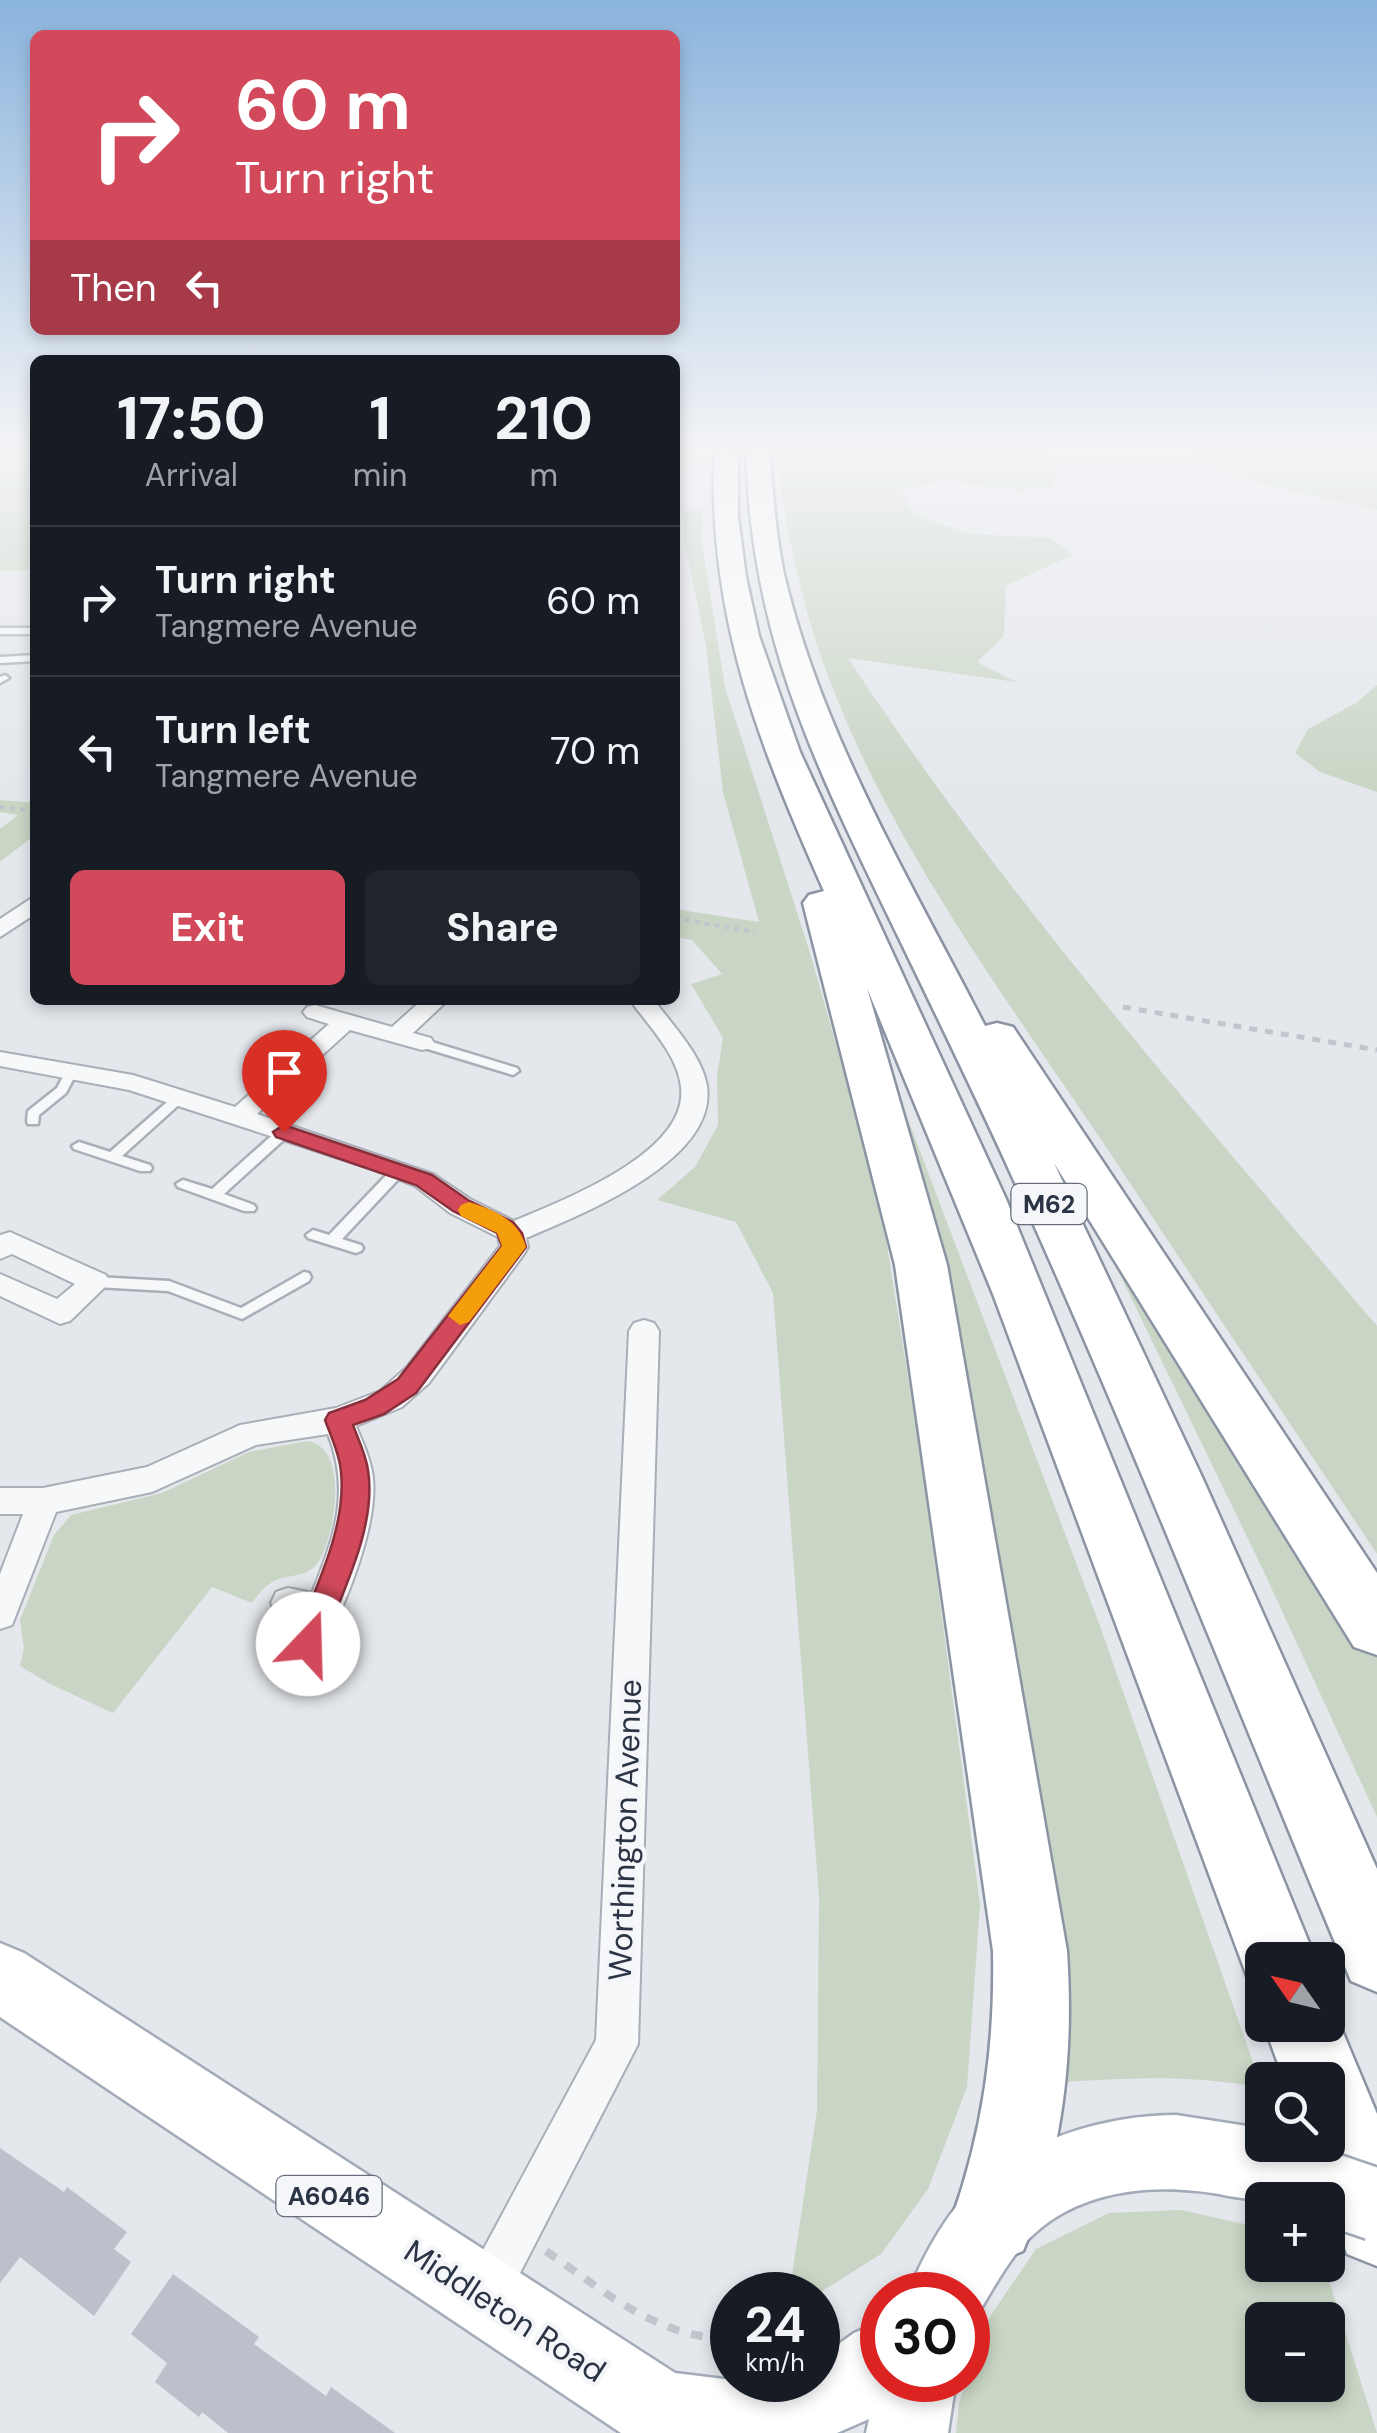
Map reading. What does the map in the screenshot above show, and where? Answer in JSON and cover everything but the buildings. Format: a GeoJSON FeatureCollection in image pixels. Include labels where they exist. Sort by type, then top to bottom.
{"type":"FeatureCollection","features":[{"type":"Feature","properties":{"kind":"highway","name":"M62"},"geometry":{"type":"LineString","coordinates":[[731,559],[742,623],[785,764],[921,1265],[1030,1951],[1034,2008],[1023,2121],[1011,2172],[993,2221]]}},
{"type":"Feature","properties":{"kind":"highway","name":"M62"},"geometry":{"type":"LineString","coordinates":[[768,559],[782,620],[814,716],[862,826],[1060,1228],[1162,1453],[1377,1955]]}},
{"type":"Feature","properties":{"kind":"highway","name":"M62"},"geometry":{"type":"LineString","coordinates":[[785,764],[980,1194],[1092,1470],[1271,1942]]}},
{"type":"Feature","properties":{"kind":"highway","name":"M62"},"geometry":{"type":"LineString","coordinates":[[862,826],[1377,1628]]}},
{"type":"Feature","properties":{"kind":"highway"},"geometry":{"type":"LineString","coordinates":[[1345,2135],[1377,2224]]}},
{"type":"Feature","properties":{"kind":"main road","name":"Middleton Road"},"geometry":{"type":"LineString","coordinates":[[0,1977],[670,2422],[728,2420],[778,2412],[822,2398],[860,2379]]}},
{"type":"Feature","properties":{"kind":"main road"},"geometry":{"type":"LineString","coordinates":[[961,2272],[993,2221],[1033,2190],[1074,2168],[1112,2154],[1175,2150],[1260,2165],[1377,2205]]}},
{"type":"Feature","properties":{"kind":"main road"},"geometry":{"type":"LineString","coordinates":[[907,2433],[912,2402]]}},
{"type":"Feature","properties":{"kind":"street"},"geometry":{"type":"LineString","coordinates":[[0,930],[30,906]]}},
{"type":"Feature","properties":{"kind":"street"},"geometry":{"type":"LineString","coordinates":[[397,1035],[430,1005]]}},
{"type":"Feature","properties":{"kind":"street"},"geometry":{"type":"LineString","coordinates":[[511,1233],[654,1161],[678,1138],[690,1115],[696,1090],[681,1055],[646,1005]]}},
{"type":"Feature","properties":{"kind":"street"},"geometry":{"type":"LineString","coordinates":[[314,1012],[422,1043]]}},
{"type":"Feature","properties":{"kind":"street"},"geometry":{"type":"LineString","coordinates":[[238,1118],[346,1020]]}},
{"type":"Feature","properties":{"kind":"street"},"geometry":{"type":"LineString","coordinates":[[0,1059],[133,1083],[400,1169],[511,1233],[514,1247],[418,1375],[391,1399],[338,1420],[251,1434],[152,1479],[43,1502],[0,1501]]}},
{"type":"Feature","properties":{"kind":"street"},"geometry":{"type":"LineString","coordinates":[[3,1241],[96,1282],[60,1313],[5,1294]]}},
{"type":"Feature","properties":{"kind":"street","name":"Worthington Avenue"},"geometry":{"type":"LineString","coordinates":[[482,2297],[616,2044],[644,1331]]}},
{"type":"Feature","properties":{"kind":"street"},"geometry":{"type":"LineString","coordinates":[[308,1644],[305,1607],[356,1496],[354,1467],[338,1420]]}},
{"type":"Feature","properties":{"kind":"street"},"geometry":{"type":"LineString","coordinates":[[0,1614],[43,1502]]}},
{"type":"Feature","properties":{"kind":"lane"},"geometry":{"type":"LineString","coordinates":[[0,631],[30,631]]}},
{"type":"Feature","properties":{"kind":"lane"},"geometry":{"type":"LineString","coordinates":[[0,660],[30,658]]}},
{"type":"Feature","properties":{"kind":"lane"},"geometry":{"type":"LineString","coordinates":[[422,1043],[513,1071]]}},
{"type":"Feature","properties":{"kind":"lane"},"geometry":{"type":"LineString","coordinates":[[33,1121],[33,1114],[62,1090],[72,1070]]}},
{"type":"Feature","properties":{"kind":"lane"},"geometry":{"type":"LineString","coordinates":[[112,1157],[179,1098]]}},
{"type":"Feature","properties":{"kind":"lane"},"geometry":{"type":"LineString","coordinates":[[214,1195],[284,1132]]}},
{"type":"Feature","properties":{"kind":"lane"},"geometry":{"type":"LineString","coordinates":[[78,1146],[144,1168]]}},
{"type":"Feature","properties":{"kind":"lane"},"geometry":{"type":"LineString","coordinates":[[332,1241],[400,1169]]}},
{"type":"Feature","properties":{"kind":"lane"},"geometry":{"type":"LineString","coordinates":[[184,1184],[249,1208]]}},
{"type":"Feature","properties":{"kind":"lane"},"geometry":{"type":"LineString","coordinates":[[313,1235],[356,1248]]}},
{"type":"Feature","properties":{"kind":"lane"},"geometry":{"type":"LineString","coordinates":[[96,1282],[170,1286],[242,1314],[304,1277]]}},
{"type":"Feature","properties":{"kind":"path"},"geometry":{"type":"LineString","coordinates":[[0,806],[30,810]]}},
{"type":"Feature","properties":{"kind":"path"},"geometry":{"type":"LineString","coordinates":[[680,919],[756,932]]}},
{"type":"Feature","properties":{"kind":"path"},"geometry":{"type":"LineString","coordinates":[[1123,1007],[1377,1050]]}},
{"type":"Feature","properties":{"kind":"path"},"geometry":{"type":"LineString","coordinates":[[517,2232],[644,2317],[710,2342]]}},
{"type":"Feature","properties":{"kind":"green space"},"geometry":{"type":"Polygon","coordinates":[[[0,559],[30,559],[30,570],[0,571],[0,559]]]}},
{"type":"Feature","properties":{"kind":"green space"},"geometry":{"type":"Polygon","coordinates":[[[688,559],[704,559],[725,687],[810,953],[879,1195],[921,1459],[980,1904],[967,2087],[928,2189],[881,2254],[840,2280],[840,2272],[792,2272],[817,2110],[819,1897],[773,1293],[736,1222],[657,1200],[695,1167],[718,1125],[717,1076],[723,1038],[691,984],[722,974],[692,940],[680,938],[680,910],[759,922],[723,792],[706,645],[688,559]]]}},
{"type":"Feature","properties":{"kind":"green space"},"geometry":{"type":"Polygon","coordinates":[[[794,559],[1064,559],[1006,586],[1004,636],[977,662],[1016,682],[848,658],[1035,917],[1377,1326],[1377,1554],[924,871],[847,723],[817,645],[794,559]]]}},
{"type":"Feature","properties":{"kind":"green space"},"geometry":{"type":"Polygon","coordinates":[[[1377,685],[1377,792],[1320,772],[1295,753],[1308,729],[1356,703],[1377,685]]]}},
{"type":"Feature","properties":{"kind":"green space"},"geometry":{"type":"Polygon","coordinates":[[[0,800],[30,803],[30,839],[0,862],[0,829],[18,815],[0,812],[0,800]]]}},
{"type":"Feature","properties":{"kind":"green space"},"geometry":{"type":"Polygon","coordinates":[[[898,1093],[1100,1626],[1253,2062],[1245,2062],[1245,2085],[1182,2079],[1048,2083],[944,1290],[898,1093]]]}},
{"type":"Feature","properties":{"kind":"green space"},"geometry":{"type":"Polygon","coordinates":[[[1075,1182],[1377,1649],[1377,1817],[1264,1572],[1075,1182]]]}},
{"type":"Feature","properties":{"kind":"green space"},"geometry":{"type":"Polygon","coordinates":[[[307,1441],[321,1447],[330,1460],[335,1497],[329,1538],[323,1554],[309,1571],[270,1583],[252,1603],[212,1587],[113,1713],[20,1666],[24,1648],[20,1620],[54,1535],[71,1515],[162,1493],[249,1452],[307,1441]]]}},
{"type":"Feature","properties":{"kind":"green space"},"geometry":{"type":"Polygon","coordinates":[[[1181,2210],[1245,2224],[1245,2282],[1329,2282],[1336,2302],[1245,2302],[1245,2402],[1345,2402],[1345,2332],[1377,2433],[956,2433],[959,2402],[990,2402],[990,2317],[1036,2249],[1109,2213],[1181,2210]]]}},
{"type":"Feature","properties":{"kind":"slow traffic"},"geometry":{"type":"LineString","coordinates":[[460,1316],[514,1247],[514,1239],[505,1228],[469,1210]]}},
{"type":"Feature","properties":{"kind":"route"},"geometry":{"type":"LineString","coordinates":[[284,1132],[424,1180],[460,1206],[498,1223],[514,1239],[506,1262],[418,1375],[391,1399],[338,1420],[354,1467],[356,1496],[344,1547],[308,1644]]}}]}
